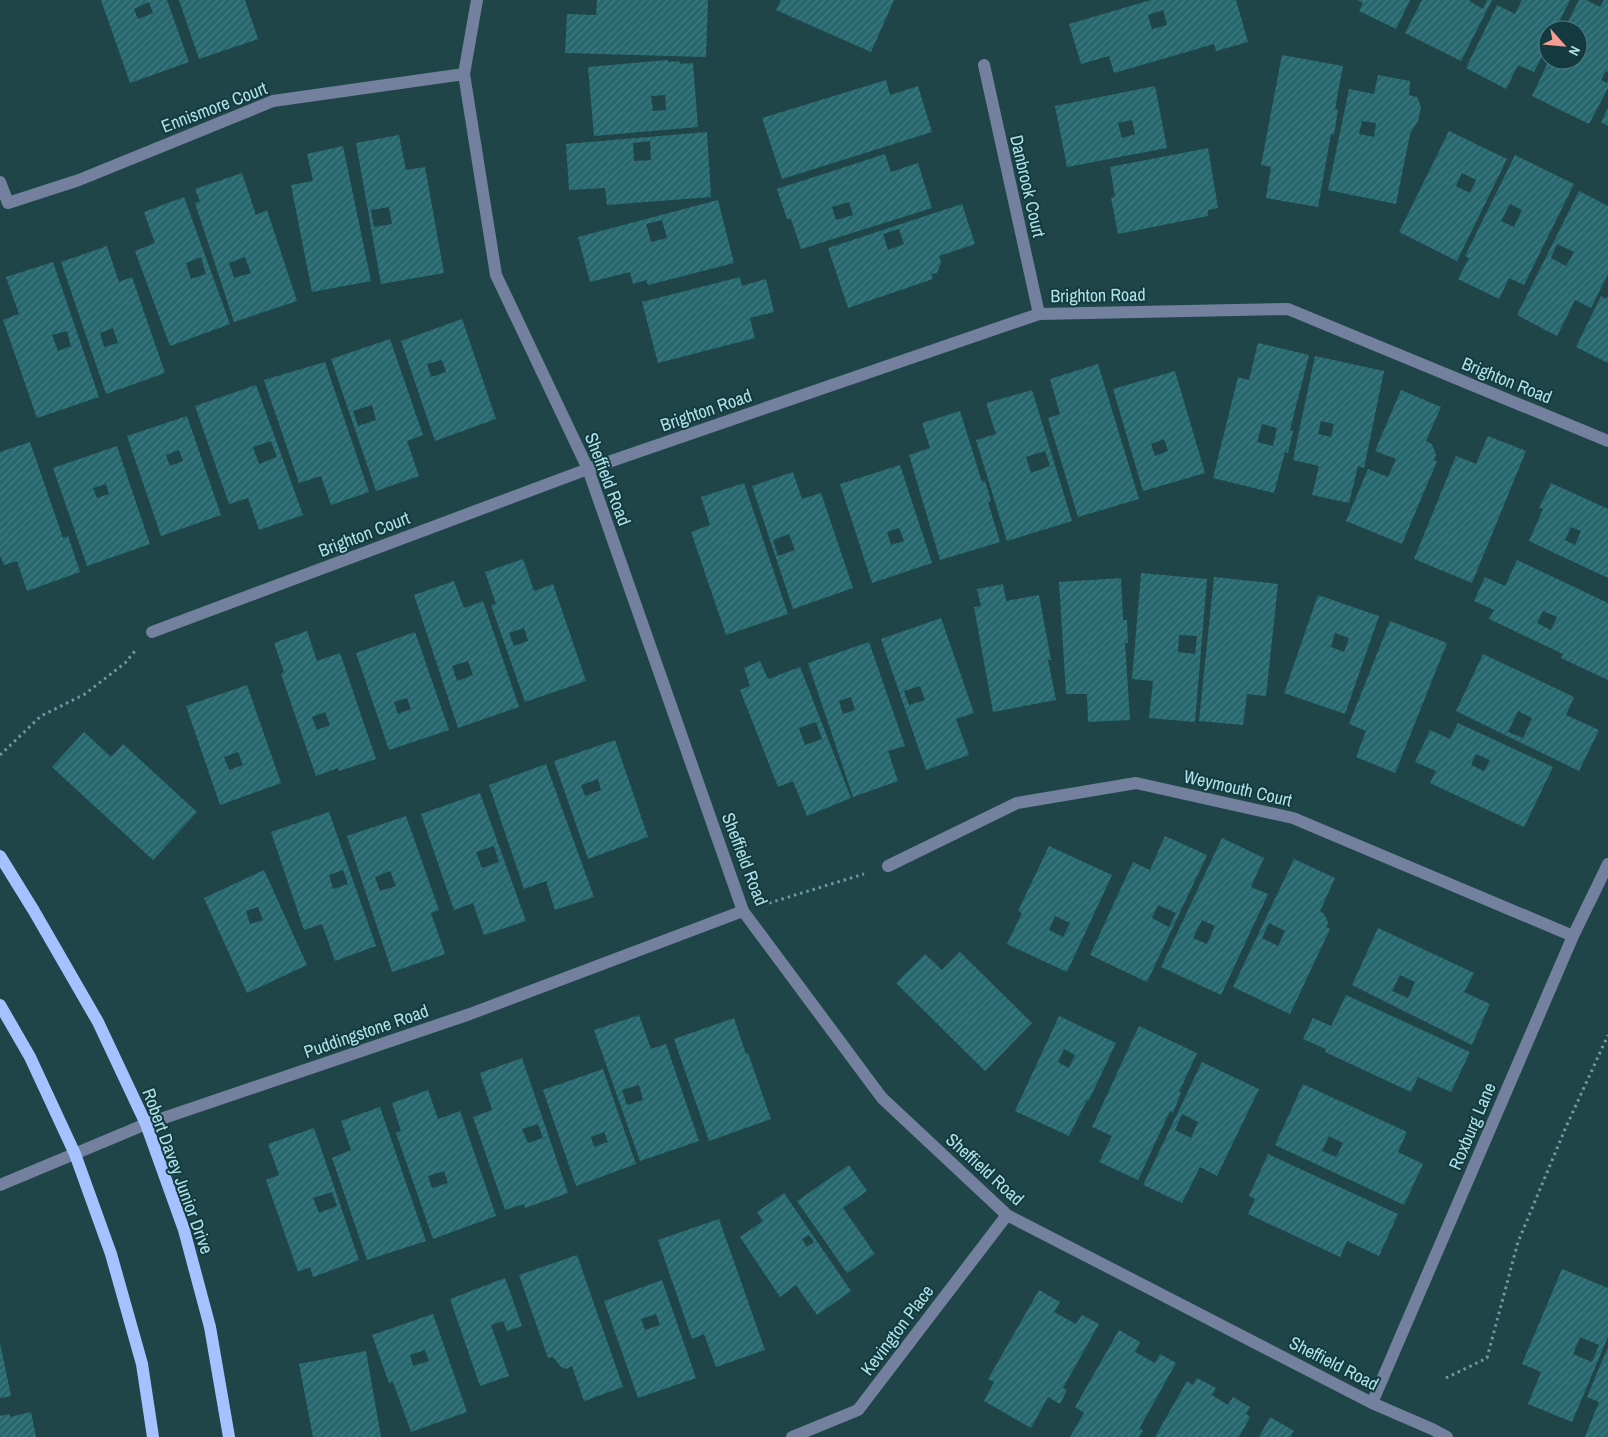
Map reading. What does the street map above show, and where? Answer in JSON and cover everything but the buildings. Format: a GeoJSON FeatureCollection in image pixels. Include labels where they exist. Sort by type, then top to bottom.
{"type":"FeatureCollection","features":[{"type":"Feature","properties":{"kind":"main road","name":"Robert Davey Junior Drive"},"geometry":{"type":"LineString","coordinates":[[0,856],[34,910],[98,1022],[146,1124],[184,1230],[210,1327],[229,1437]]}},
{"type":"Feature","properties":{"kind":"main road"},"geometry":{"type":"LineString","coordinates":[[0,1005],[30,1057],[75,1154],[111,1254],[142,1364],[153,1437]]}},
{"type":"Feature","properties":{"kind":"street","name":"Sheffield Road"},"geometry":{"type":"LineString","coordinates":[[477,0],[464,74],[496,275],[588,469],[743,911],[882,1098],[1007,1215],[1372,1403],[1447,1437]]}},
{"type":"Feature","properties":{"kind":"street","name":"Danbrook Court"},"geometry":{"type":"LineString","coordinates":[[984,65],[1039,314]]}},
{"type":"Feature","properties":{"kind":"street","name":"Ennismore Court"},"geometry":{"type":"LineString","coordinates":[[0,182],[8,203],[80,180],[273,101],[464,74]]}},
{"type":"Feature","properties":{"kind":"street","name":"Brighton Road"},"geometry":{"type":"LineString","coordinates":[[588,469],[1039,314],[1288,309],[1608,441]]}},
{"type":"Feature","properties":{"kind":"street","name":"Brighton Court"},"geometry":{"type":"LineString","coordinates":[[152,632],[588,469]]}},
{"type":"Feature","properties":{"kind":"street","name":"Weymouth Court"},"geometry":{"type":"LineString","coordinates":[[888,866],[1017,803],[1136,783],[1293,818],[1573,936]]}},
{"type":"Feature","properties":{"kind":"street","name":"Roxburg Lane"},"geometry":{"type":"LineString","coordinates":[[1372,1403],[1573,936],[1608,864]]}},
{"type":"Feature","properties":{"kind":"street","name":"Puddingstone Road"},"geometry":{"type":"LineString","coordinates":[[0,1184],[146,1124],[470,1014],[743,911]]}},
{"type":"Feature","properties":{"kind":"street","name":"Kevington Place"},"geometry":{"type":"LineString","coordinates":[[792,1437],[858,1410],[1007,1215]]}},
{"type":"Feature","properties":{"kind":"path"},"geometry":{"type":"LineString","coordinates":[[0,755],[41,716],[85,694],[125,663],[152,632]]}},
{"type":"Feature","properties":{"kind":"path"},"geometry":{"type":"LineString","coordinates":[[743,911],[888,866]]}},
{"type":"Feature","properties":{"kind":"path"},"geometry":{"type":"LineString","coordinates":[[1446,1378],[1487,1358],[1518,1242],[1566,1126],[1608,1035]]}}]}
